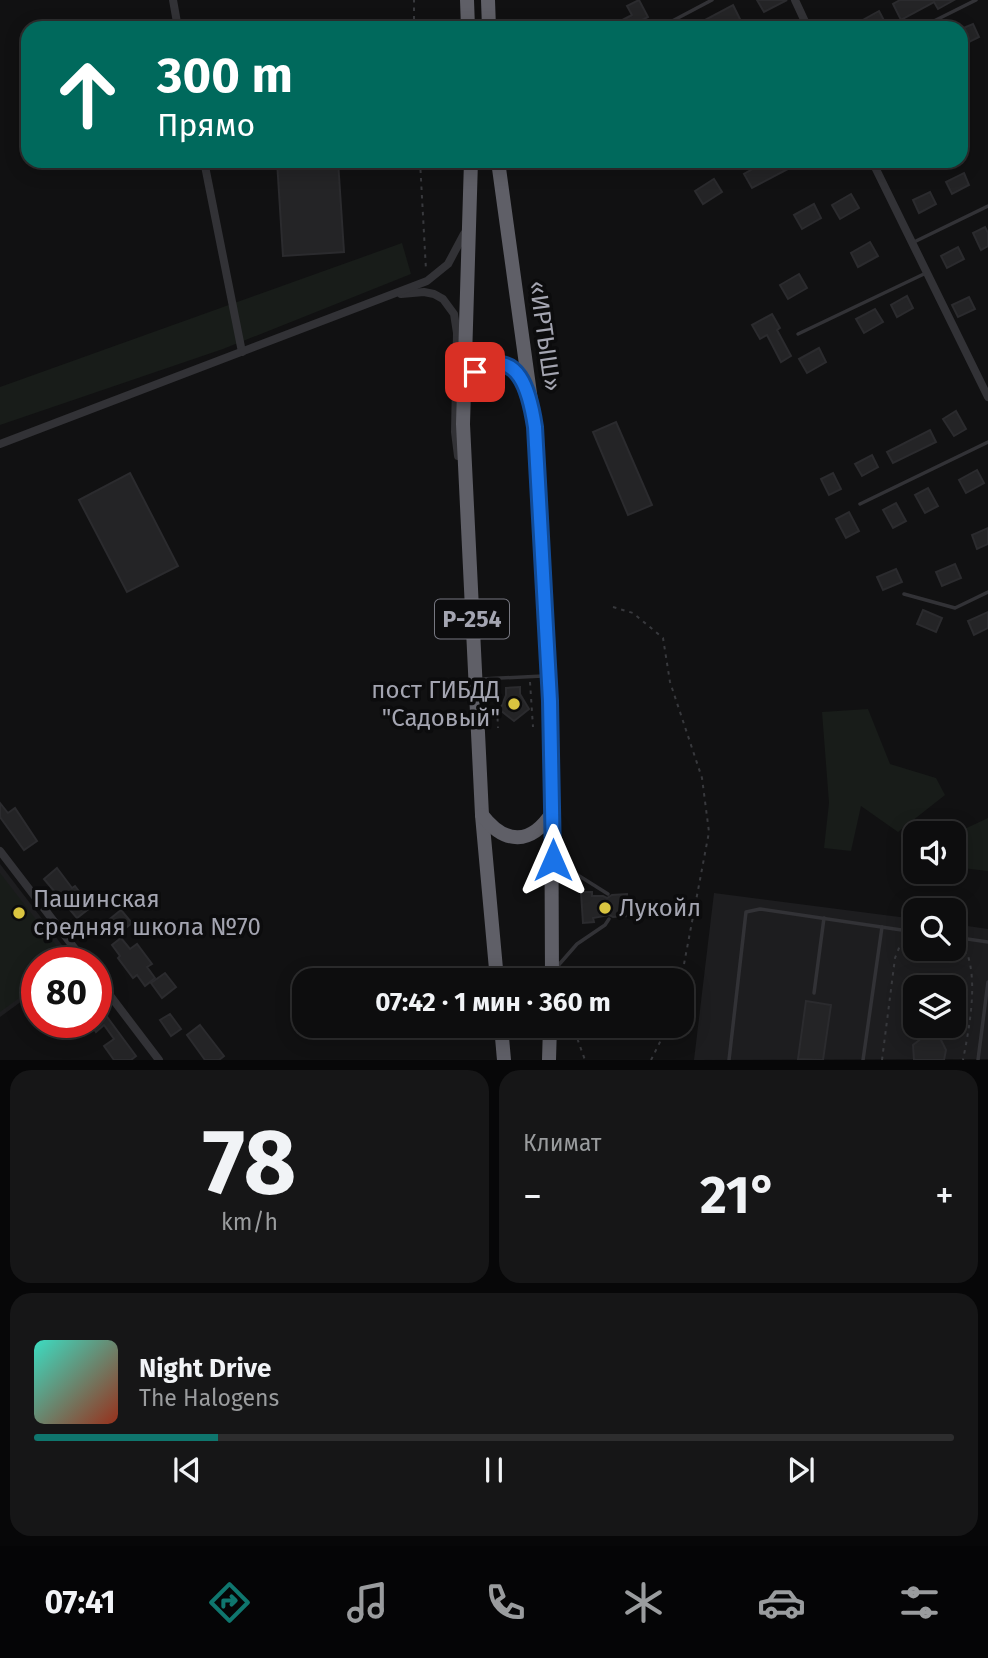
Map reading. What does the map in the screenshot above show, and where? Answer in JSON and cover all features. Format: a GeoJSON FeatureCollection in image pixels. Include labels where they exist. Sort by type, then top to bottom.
{"type":"FeatureCollection","features":[{"type":"Feature","properties":{"kind":"highway"},"geometry":{"type":"LineString","coordinates":[[467,0],[468,21]]}},
{"type":"Feature","properties":{"kind":"highway"},"geometry":{"type":"LineString","coordinates":[[488,0],[489,21]]}},
{"type":"Feature","properties":{"kind":"highway","name":"Р-254"},"geometry":{"type":"LineString","coordinates":[[471,168],[463,424],[482,814],[496,968]]}},
{"type":"Feature","properties":{"kind":"highway","name":"«ИРТЫШ»"},"geometry":{"type":"LineString","coordinates":[[499,168],[534,418],[549,676],[553,811],[552,968]]}},
{"type":"Feature","properties":{"kind":"highway"},"geometry":{"type":"LineString","coordinates":[[463,424],[470,380],[475,372],[492,364],[510,367],[519,374],[525,385],[534,418]]}},
{"type":"Feature","properties":{"kind":"highway"},"geometry":{"type":"LineString","coordinates":[[482,814],[500,834],[512,837],[533,834],[543,827],[553,811]]}},
{"type":"Feature","properties":{"kind":"highway"},"geometry":{"type":"LineString","coordinates":[[502,1038],[504,1059]]}},
{"type":"Feature","properties":{"kind":"highway"},"geometry":{"type":"LineString","coordinates":[[549,1059],[550,1038]]}},
{"type":"Feature","properties":{"kind":"street"},"geometry":{"type":"LineString","coordinates":[[173,0],[177,21]]}},
{"type":"Feature","properties":{"kind":"street"},"geometry":{"type":"LineString","coordinates":[[795,0],[805,21]]}},
{"type":"Feature","properties":{"kind":"street"},"geometry":{"type":"LineString","coordinates":[[205,168],[242,352]]}},
{"type":"Feature","properties":{"kind":"street"},"geometry":{"type":"LineString","coordinates":[[875,168],[988,397]]}},
{"type":"Feature","properties":{"kind":"street"},"geometry":{"type":"LineString","coordinates":[[0,444],[427,281],[448,264],[457,251],[467,225],[471,200]]}},
{"type":"Feature","properties":{"kind":"street"},"geometry":{"type":"LineString","coordinates":[[388,295],[424,292],[434,294],[443,299],[453,314],[457,333],[455,432],[466,513]]}},
{"type":"Feature","properties":{"kind":"street"},"geometry":{"type":"LineString","coordinates":[[0,851],[74,947]]}},
{"type":"Feature","properties":{"kind":"street"},"geometry":{"type":"LineString","coordinates":[[112,998],[159,1059]]}},
{"type":"Feature","properties":{"kind":"lane"},"geometry":{"type":"LineString","coordinates":[[672,21],[712,0]]}},
{"type":"Feature","properties":{"kind":"lane"},"geometry":{"type":"LineString","coordinates":[[934,21],[976,0]]}},
{"type":"Feature","properties":{"kind":"lane"},"geometry":{"type":"LineString","coordinates":[[912,243],[988,206]]}},
{"type":"Feature","properties":{"kind":"lane"},"geometry":{"type":"LineString","coordinates":[[798,334],[926,273]]}},
{"type":"Feature","properties":{"kind":"lane"},"geometry":{"type":"LineString","coordinates":[[860,505],[988,442]]}},
{"type":"Feature","properties":{"kind":"lane"},"geometry":{"type":"LineString","coordinates":[[904,594],[955,608],[988,592]]}},
{"type":"Feature","properties":{"kind":"lane"},"geometry":{"type":"LineString","coordinates":[[475,679],[549,676]]}},
{"type":"Feature","properties":{"kind":"lane"},"geometry":{"type":"LineString","coordinates":[[553,860],[608,894]]}},
{"type":"Feature","properties":{"kind":"lane"},"geometry":{"type":"LineString","coordinates":[[729,1059],[746,912],[760,909],[903,930]]}},
{"type":"Feature","properties":{"kind":"lane"},"geometry":{"type":"LineString","coordinates":[[814,993],[824,918]]}},
{"type":"Feature","properties":{"kind":"lane"},"geometry":{"type":"LineString","coordinates":[[558,968],[577,944],[605,925],[609,919]]}},
{"type":"Feature","properties":{"kind":"lane"},"geometry":{"type":"LineString","coordinates":[[863,1059],[882,927]]}},
{"type":"Feature","properties":{"kind":"lane"},"geometry":{"type":"LineString","coordinates":[[966,939],[988,942]]}},
{"type":"Feature","properties":{"kind":"lane"},"geometry":{"type":"LineString","coordinates":[[978,1059],[988,982]]}},
{"type":"Feature","properties":{"kind":"path"},"geometry":{"type":"LineString","coordinates":[[414,0],[414,21]]}},
{"type":"Feature","properties":{"kind":"path"},"geometry":{"type":"LineString","coordinates":[[420,168],[427,281]]}},
{"type":"Feature","properties":{"kind":"path"},"geometry":{"type":"LineString","coordinates":[[613,607],[633,613],[663,638],[670,682],[702,778],[709,832],[683,968]]}},
{"type":"Feature","properties":{"kind":"path"},"geometry":{"type":"LineString","coordinates":[[530,677],[533,727]]}},
{"type":"Feature","properties":{"kind":"path"},"geometry":{"type":"LineString","coordinates":[[496,678],[498,728]]}},
{"type":"Feature","properties":{"kind":"path"},"geometry":{"type":"LineString","coordinates":[[882,1059],[895,958],[903,943]]}},
{"type":"Feature","properties":{"kind":"path"},"geometry":{"type":"LineString","coordinates":[[964,1059],[970,1019],[972,965],[966,953]]}},
{"type":"Feature","properties":{"kind":"path"},"geometry":{"type":"LineString","coordinates":[[577,1038],[585,1059]]}},
{"type":"Feature","properties":{"kind":"path"},"geometry":{"type":"LineString","coordinates":[[651,1059],[662,1038]]}},
{"type":"Feature","properties":{"kind":"shaded area"},"geometry":{"type":"Polygon","coordinates":[[[402,243],[411,274],[223,349],[0,425],[0,387],[402,243]]]}},
{"type":"Feature","properties":{"kind":"shaded area"},"geometry":{"type":"Polygon","coordinates":[[[868,709],[890,764],[936,778],[945,795],[912,821],[903,821],[903,828],[898,832],[861,806],[851,851],[824,848],[829,803],[822,712],[868,709]]]}},
{"type":"Feature","properties":{"kind":"shaded area"},"geometry":{"type":"Polygon","coordinates":[[[988,818],[988,871],[966,868],[966,828],[988,818]]]}},
{"type":"Feature","properties":{"kind":"shaded area","name":"Пашинская средняя школа №70"},"geometry":{"type":"Polygon","coordinates":[[[0,864],[64,947],[21,947],[21,1002],[0,1017],[0,864]]]}},
{"type":"Feature","properties":{"kind":"shaded area","name":"Пашинская средняя школа №70"},"geometry":{"type":"Polygon","coordinates":[[[0,873],[57,947],[21,947],[21,997],[0,1012],[0,873]]]}},
{"type":"Feature","properties":{"kind":"shaded area"},"geometry":{"type":"Polygon","coordinates":[[[714,893],[903,917],[903,961],[966,961],[966,926],[988,929],[988,1059],[694,1060],[714,893]]]}},
{"type":"Feature","properties":{"kind":"building"},"geometry":{"type":"Polygon","coordinates":[[[639,0],[648,17],[640,21],[620,21],[632,15],[627,6],[639,0]]]}},
{"type":"Feature","properties":{"kind":"building"},"geometry":{"type":"Polygon","coordinates":[[[757,0],[787,0],[764,12],[757,0]]]}},
{"type":"Feature","properties":{"kind":"building"},"geometry":{"type":"Polygon","coordinates":[[[900,0],[954,0],[938,9],[934,2],[901,20],[893,4],[900,0]]]}},
{"type":"Feature","properties":{"kind":"building"},"geometry":{"type":"Polygon","coordinates":[[[733,5],[740,19],[736,21],[703,21],[733,5]]]}},
{"type":"Feature","properties":{"kind":"building"},"geometry":{"type":"Polygon","coordinates":[[[879,11],[884,21],[864,21],[879,11]]]}},
{"type":"Feature","properties":{"kind":"building"},"geometry":{"type":"Polygon","coordinates":[[[973,24],[979,37],[968,42],[968,26],[973,24]]]}},
{"type":"Feature","properties":{"kind":"building"},"geometry":{"type":"Polygon","coordinates":[[[277,168],[338,168],[344,252],[283,256],[277,168]]]}},
{"type":"Feature","properties":{"kind":"building"},"geometry":{"type":"Polygon","coordinates":[[[755,168],[790,168],[752,188],[744,174],[755,168]]]}},
{"type":"Feature","properties":{"kind":"building"},"geometry":{"type":"Polygon","coordinates":[[[964,173],[969,185],[952,194],[946,182],[964,173]]]}},
{"type":"Feature","properties":{"kind":"building"},"geometry":{"type":"Polygon","coordinates":[[[714,179],[722,192],[703,204],[695,191],[714,179]]]}},
{"type":"Feature","properties":{"kind":"building"},"geometry":{"type":"Polygon","coordinates":[[[930,192],[936,204],[919,213],[913,200],[930,192]]]}},
{"type":"Feature","properties":{"kind":"building"},"geometry":{"type":"Polygon","coordinates":[[[851,194],[859,208],[840,219],[832,205],[851,194]]]}},
{"type":"Feature","properties":{"kind":"building"},"geometry":{"type":"Polygon","coordinates":[[[814,204],[821,218],[802,229],[794,215],[814,204]]]}},
{"type":"Feature","properties":{"kind":"building"},"geometry":{"type":"Polygon","coordinates":[[[985,227],[988,246],[981,250],[973,233],[985,227]]]}},
{"type":"Feature","properties":{"kind":"building"},"geometry":{"type":"Polygon","coordinates":[[[870,242],[878,256],[858,267],[851,253],[870,242]]]}},
{"type":"Feature","properties":{"kind":"building"},"geometry":{"type":"Polygon","coordinates":[[[958,247],[964,259],[947,268],[941,256],[958,247]]]}},
{"type":"Feature","properties":{"kind":"building"},"geometry":{"type":"Polygon","coordinates":[[[799,274],[807,288],[788,299],[780,285],[799,274]]]}},
{"type":"Feature","properties":{"kind":"building"},"geometry":{"type":"Polygon","coordinates":[[[907,296],[913,308],[897,317],[891,305],[907,296]]]}},
{"type":"Feature","properties":{"kind":"building"},"geometry":{"type":"Polygon","coordinates":[[[969,297],[975,309],[958,317],[952,305],[969,297]]]}},
{"type":"Feature","properties":{"kind":"building"},"geometry":{"type":"Polygon","coordinates":[[[875,309],[883,322],[864,333],[856,319],[875,309]]]}},
{"type":"Feature","properties":{"kind":"building"},"geometry":{"type":"Polygon","coordinates":[[[772,314],[791,356],[781,362],[767,335],[760,339],[752,325],[772,314]]]}},
{"type":"Feature","properties":{"kind":"building"},"geometry":{"type":"Polygon","coordinates":[[[819,348],[826,362],[807,373],[799,359],[819,348]]]}},
{"type":"Feature","properties":{"kind":"building"},"geometry":{"type":"Polygon","coordinates":[[[956,411],[966,429],[954,436],[943,419],[956,411]]]}},
{"type":"Feature","properties":{"kind":"building"},"geometry":{"type":"Polygon","coordinates":[[[616,422],[652,505],[628,515],[593,432],[616,422]]]}},
{"type":"Feature","properties":{"kind":"building"},"geometry":{"type":"Polygon","coordinates":[[[930,430],[936,442],[893,463],[887,452],[930,430]]]}},
{"type":"Feature","properties":{"kind":"building"},"geometry":{"type":"Polygon","coordinates":[[[872,455],[878,467],[862,476],[855,464],[872,455]]]}},
{"type":"Feature","properties":{"kind":"building"},"geometry":{"type":"Polygon","coordinates":[[[977,470],[984,483],[966,493],[959,480],[977,470]]]}},
{"type":"Feature","properties":{"kind":"building"},"geometry":{"type":"Polygon","coordinates":[[[130,473],[178,566],[127,592],[79,500],[130,473]]]}},
{"type":"Feature","properties":{"kind":"building"},"geometry":{"type":"Polygon","coordinates":[[[833,473],[841,489],[829,495],[821,479],[833,473]]]}},
{"type":"Feature","properties":{"kind":"building"},"geometry":{"type":"Polygon","coordinates":[[[928,488],[938,506],[925,513],[915,495],[928,488]]]}},
{"type":"Feature","properties":{"kind":"building"},"geometry":{"type":"Polygon","coordinates":[[[896,503],[906,521],[893,528],[883,510],[896,503]]]}},
{"type":"Feature","properties":{"kind":"building"},"geometry":{"type":"Polygon","coordinates":[[[849,512],[859,531],[846,538],[836,519],[849,512]]]}},
{"type":"Feature","properties":{"kind":"building"},"geometry":{"type":"Polygon","coordinates":[[[988,528],[988,544],[977,549],[972,535],[988,528]]]}},
{"type":"Feature","properties":{"kind":"building"},"geometry":{"type":"Polygon","coordinates":[[[955,564],[961,578],[942,586],[936,572],[955,564]]]}},
{"type":"Feature","properties":{"kind":"building"},"geometry":{"type":"Polygon","coordinates":[[[896,569],[902,582],[883,590],[877,577],[896,569]]]}},
{"type":"Feature","properties":{"kind":"building"},"geometry":{"type":"Polygon","coordinates":[[[923,610],[942,618],[936,632],[917,624],[923,610]]]}},
{"type":"Feature","properties":{"kind":"building"},"geometry":{"type":"Polygon","coordinates":[[[988,612],[988,628],[974,635],[968,621],[988,612]]]}},
{"type":"Feature","properties":{"kind":"building","name":"пост ГИБДД \"Садовый\""},"geometry":{"type":"Polygon","coordinates":[[[520,687],[520,694],[529,709],[514,721],[500,710],[506,688],[520,687]]]}},
{"type":"Feature","properties":{"kind":"building"},"geometry":{"type":"Polygon","coordinates":[[[0,803],[8,813],[15,808],[37,841],[24,850],[0,817],[0,803]]]}},
{"type":"Feature","properties":{"kind":"building"},"geometry":{"type":"Polygon","coordinates":[[[57,868],[91,907],[77,918],[44,879],[57,868]]]}},
{"type":"Feature","properties":{"kind":"building"},"geometry":{"type":"Polygon","coordinates":[[[581,892],[592,892],[592,896],[607,898],[627,894],[628,916],[609,915],[593,918],[594,922],[583,923],[581,892]]]}},
{"type":"Feature","properties":{"kind":"building"},"geometry":{"type":"Polygon","coordinates":[[[121,910],[132,923],[115,936],[105,923],[121,910]]]}},
{"type":"Feature","properties":{"kind":"building"},"geometry":{"type":"Polygon","coordinates":[[[121,938],[130,949],[137,944],[152,964],[147,967],[155,978],[145,986],[137,975],[133,978],[118,958],[120,956],[112,945],[121,938]]]}},
{"type":"Feature","properties":{"kind":"building"},"geometry":{"type":"Polygon","coordinates":[[[165,973],[176,987],[162,998],[151,983],[165,973]]]}},
{"type":"Feature","properties":{"kind":"building"},"geometry":{"type":"Polygon","coordinates":[[[806,1001],[831,1005],[823,1060],[798,1059],[806,1001]]]}},
{"type":"Feature","properties":{"kind":"building"},"geometry":{"type":"Polygon","coordinates":[[[170,1014],[181,1029],[171,1036],[160,1020],[170,1014]]]}},
{"type":"Feature","properties":{"kind":"building"},"geometry":{"type":"Polygon","coordinates":[[[112,1024],[136,1056],[131,1060],[114,1060],[104,1046],[114,1039],[112,1024]]]}},
{"type":"Feature","properties":{"kind":"building"},"geometry":{"type":"Polygon","coordinates":[[[200,1025],[224,1056],[219,1060],[205,1060],[187,1035],[200,1025]]]}},
{"type":"Feature","properties":{"kind":"building"},"geometry":{"type":"Polygon","coordinates":[[[922,1038],[938,1038],[946,1050],[944,1060],[914,1060],[913,1045],[922,1038]]]}},
{"type":"Feature","properties":{"kind":"place","name":"пост ГИБДД \"Садовый\""},"geometry":{"type":"Point","coordinates":[514,704]}},
{"type":"Feature","properties":{"kind":"place","name":"Лукойл"},"geometry":{"type":"Point","coordinates":[605,908]}},
{"type":"Feature","properties":{"kind":"place","name":"Пашинская средняя школа №70"},"geometry":{"type":"Point","coordinates":[19,913]}},
{"type":"Feature","properties":{"kind":"route"},"geometry":{"type":"LineString","coordinates":[[475,372],[483,366],[501,364],[519,374],[525,385],[534,418],[550,701],[553,860]]}}]}
